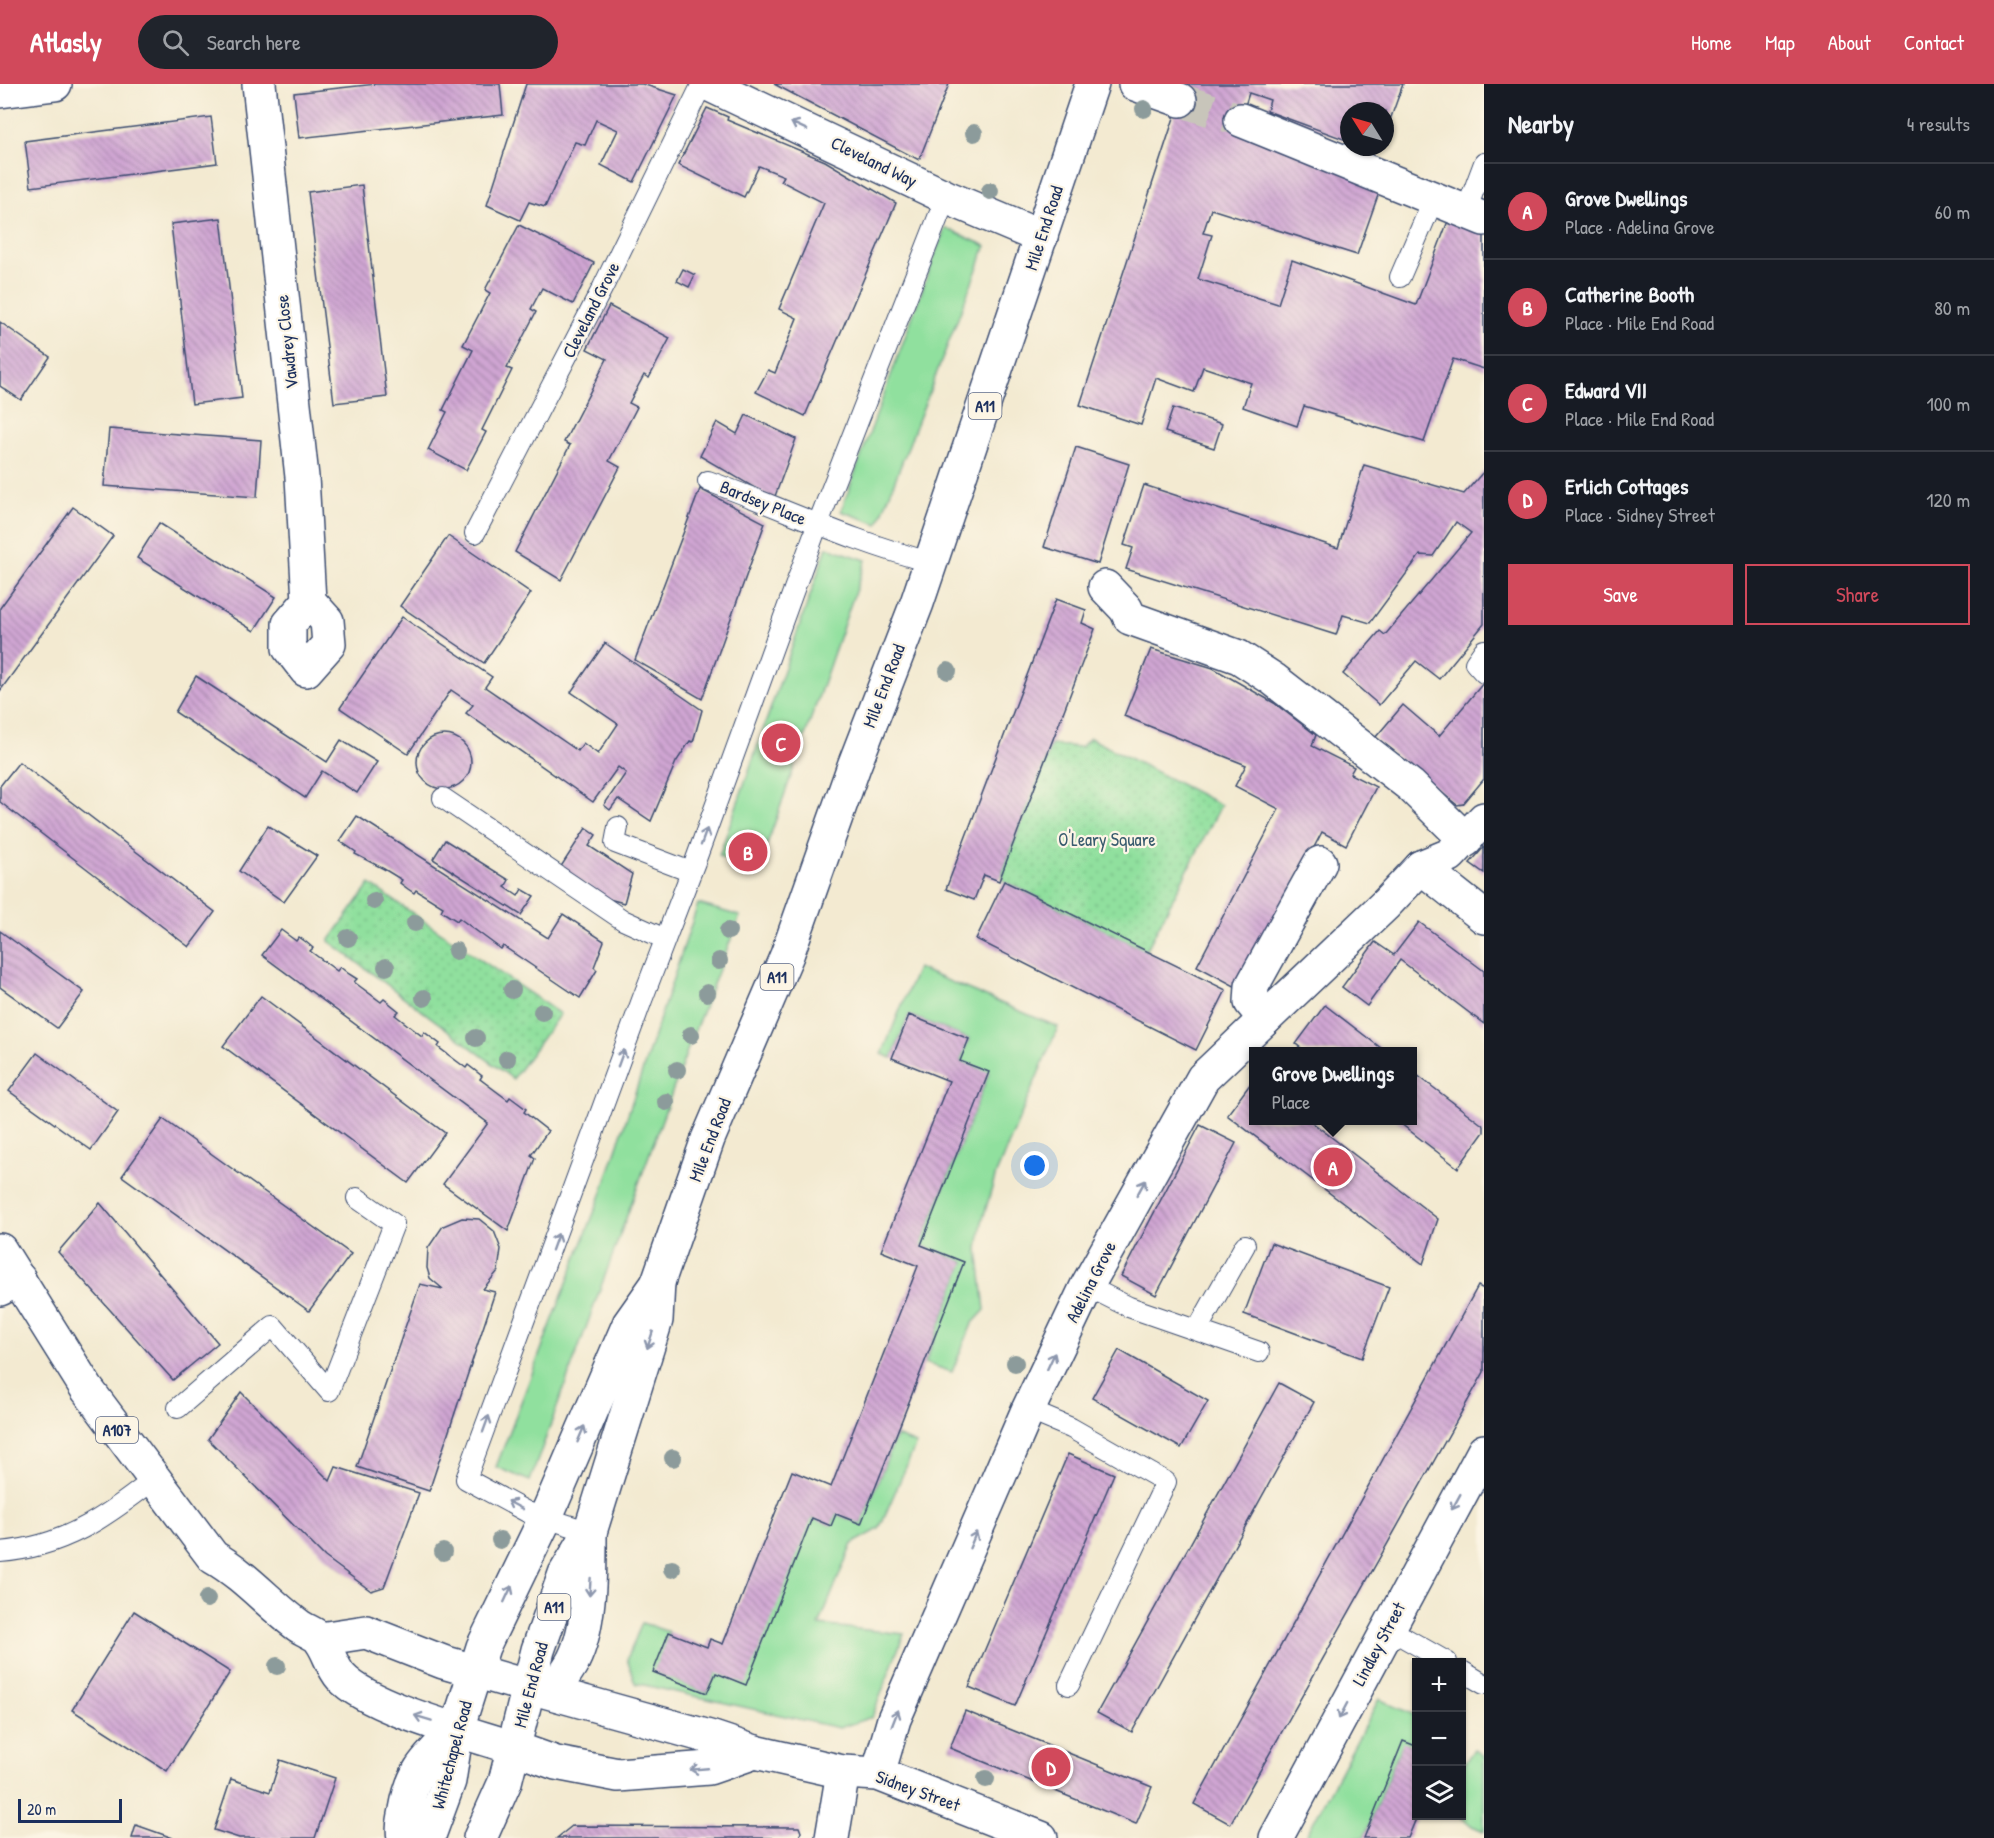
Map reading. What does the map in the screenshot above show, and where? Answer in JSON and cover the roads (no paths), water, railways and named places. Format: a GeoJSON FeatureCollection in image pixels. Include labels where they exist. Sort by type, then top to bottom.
{"type":"FeatureCollection","features":[{"type":"Feature","properties":{"kind":"main road"},"geometry":{"type":"LineString","coordinates":[[0,91],[55,84]]}},
{"type":"Feature","properties":{"kind":"main road","name":"Vawdrey Close"},"geometry":{"type":"LineString","coordinates":[[259,84],[306,523],[309,601]]}},
{"type":"Feature","properties":{"kind":"main road","name":"Cleveland Way"},"geometry":{"type":"LineString","coordinates":[[708,84],[946,197],[1041,237]]}},
{"type":"Feature","properties":{"kind":"main road","name":"Mile End Road"},"geometry":{"type":"LineString","coordinates":[[476,1673],[483,1647],[546,1519],[629,1324],[658,1282],[708,1139],[787,955],[930,562],[1092,84]]}},
{"type":"Feature","properties":{"kind":"main road"},"geometry":{"type":"LineString","coordinates":[[1135,84],[1180,100]]}},
{"type":"Feature","properties":{"kind":"main road"},"geometry":{"type":"LineString","coordinates":[[1240,120],[1475,215]]}},
{"type":"Feature","properties":{"kind":"main road"},"geometry":{"type":"LineString","coordinates":[[1105,587],[1126,609],[1130,618],[1239,657],[1273,679],[1412,786],[1475,829],[1450,855],[1421,867],[1484,917]]}},
{"type":"Feature","properties":{"kind":"main road"},"geometry":{"type":"LineString","coordinates":[[1265,1019],[1251,1002],[1252,986],[1320,863]]}},
{"type":"Feature","properties":{"kind":"main road","name":"Adelina Grove"},"geometry":{"type":"LineString","coordinates":[[878,1774],[894,1719],[1028,1410],[1087,1286],[1203,1078],[1386,904],[1421,867]]}},
{"type":"Feature","properties":{"kind":"main road","name":"A107"},"geometry":{"type":"LineString","coordinates":[[0,1250],[10,1284],[153,1480],[213,1557],[230,1567],[254,1591],[300,1627],[320,1639],[341,1677],[365,1694],[411,1714],[514,1748]]}},
{"type":"Feature","properties":{"kind":"main road","name":"Mile End Road"},"geometry":{"type":"LineString","coordinates":[[514,1748],[541,1690],[538,1650],[565,1574],[590,1532],[656,1320],[658,1282]]}},
{"type":"Feature","properties":{"kind":"main road","name":"Lindley Street"},"geometry":{"type":"LineString","coordinates":[[1276,1838],[1484,1451]]}},
{"type":"Feature","properties":{"kind":"main road","name":"Sidney Street"},"geometry":{"type":"LineString","coordinates":[[320,1639],[366,1632],[409,1651],[476,1673],[713,1738],[755,1752],[843,1772],[878,1774],[1041,1838]]}},
{"type":"Feature","properties":{"kind":"main road","name":"Whitechapel Road"},"geometry":{"type":"LineString","coordinates":[[429,1838],[449,1781],[457,1729],[476,1673]]}},
{"type":"Feature","properties":{"kind":"main road","name":"A11"},"geometry":{"type":"LineString","coordinates":[[404,1838],[402,1828],[410,1787],[416,1773],[457,1729]]}},
{"type":"Feature","properties":{"kind":"main road"},"geometry":{"type":"LineString","coordinates":[[514,1748],[556,1763],[618,1775],[709,1768],[755,1752]]}},
{"type":"Feature","properties":{"kind":"main road","name":"A11"},"geometry":{"type":"LineString","coordinates":[[480,1838],[506,1782],[514,1748]]}},
{"type":"Feature","properties":{"kind":"main road"},"geometry":{"type":"LineString","coordinates":[[832,1838],[843,1772]]}},
{"type":"Feature","properties":{"kind":"lane","name":"Cleveland Grove"},"geometry":{"type":"LineString","coordinates":[[475,533],[603,287],[702,84]]}},
{"type":"Feature","properties":{"kind":"lane"},"geometry":{"type":"LineString","coordinates":[[1475,215],[1484,163]]}},
{"type":"Feature","properties":{"kind":"lane"},"geometry":{"type":"LineString","coordinates":[[590,1532],[546,1519],[466,1479],[817,526],[946,197]]}},
{"type":"Feature","properties":{"kind":"lane"},"geometry":{"type":"LineString","coordinates":[[1400,277],[1434,198]]}},
{"type":"Feature","properties":{"kind":"lane","name":"Bardsey Place"},"geometry":{"type":"LineString","coordinates":[[708,481],[772,504],[817,526],[930,562]]}},
{"type":"Feature","properties":{"kind":"lane"},"geometry":{"type":"LineString","coordinates":[[1484,650],[1475,663],[1484,673]]}},
{"type":"Feature","properties":{"kind":"lane"},"geometry":{"type":"LineString","coordinates":[[442,798],[623,920],[665,939]]}},
{"type":"Feature","properties":{"kind":"lane"},"geometry":{"type":"LineString","coordinates":[[618,827],[615,843],[691,872]]}},
{"type":"Feature","properties":{"kind":"lane"},"geometry":{"type":"LineString","coordinates":[[178,1408],[273,1326],[329,1391],[394,1224],[357,1197]]}},
{"type":"Feature","properties":{"kind":"lane"},"geometry":{"type":"LineString","coordinates":[[1197,1330],[1245,1245]]}},
{"type":"Feature","properties":{"kind":"lane"},"geometry":{"type":"LineString","coordinates":[[1087,1286],[1129,1307],[1259,1352]]}},
{"type":"Feature","properties":{"kind":"lane"},"geometry":{"type":"LineString","coordinates":[[1028,1410],[1071,1428],[1166,1482],[1069,1685]]}},
{"type":"Feature","properties":{"kind":"lane"},"geometry":{"type":"LineString","coordinates":[[0,1552],[19,1550],[69,1537],[86,1524],[111,1513],[153,1480]]}},
{"type":"Feature","properties":{"kind":"lane"},"geometry":{"type":"LineString","coordinates":[[1387,1628],[1440,1658]]}},
{"type":"Feature","properties":{"kind":"lane"},"geometry":{"type":"LineString","coordinates":[[1466,1674],[1484,1684]]}},
{"type":"Feature","properties":{"kind":"tunnel"},"geometry":{"type":"LineString","coordinates":[[1180,100],[1241,120]]}},
{"type":"Feature","properties":{"kind":"place","name":"Edward VII"},"geometry":{"type":"Point","coordinates":[781,743]}},
{"type":"Feature","properties":{"kind":"place","name":"Catherine Booth"},"geometry":{"type":"Point","coordinates":[748,852]}},
{"type":"Feature","properties":{"kind":"place","name":"Grove Dwellings"},"geometry":{"type":"Point","coordinates":[1333,1167]}},
{"type":"Feature","properties":{"kind":"place","name":"Erlich Cottages"},"geometry":{"type":"Point","coordinates":[1051,1767]}},
{"type":"Feature","properties":{"kind":"park label","name":"O'Leary Square"},"geometry":{"type":"Point","coordinates":[1107,840]}}]}
